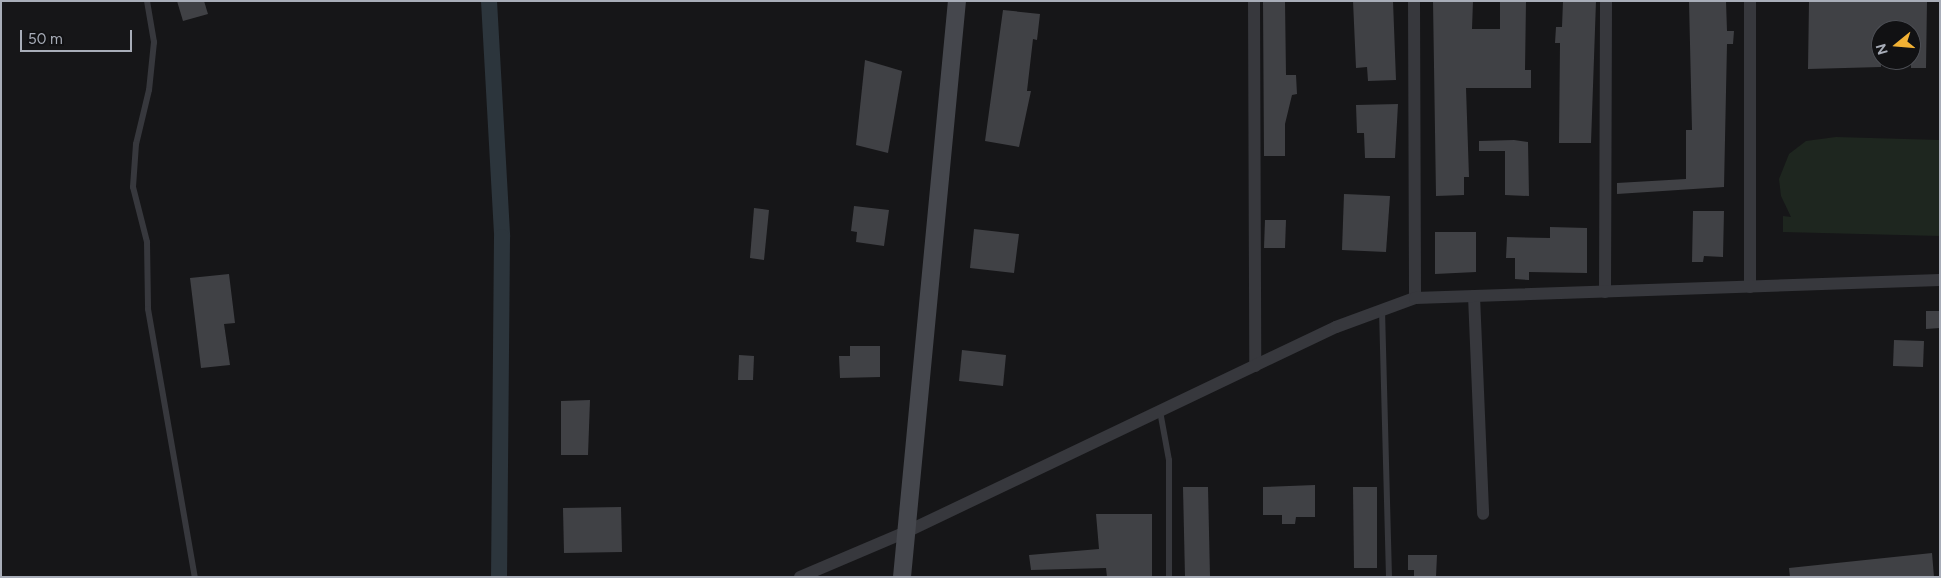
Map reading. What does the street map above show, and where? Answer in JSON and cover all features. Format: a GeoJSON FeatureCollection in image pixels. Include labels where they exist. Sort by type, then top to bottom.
{"type":"FeatureCollection","features":[{"type":"Feature","properties":{"kind":"street"},"geometry":{"type":"LineString","coordinates":[[902,577],[957,1]]}},
{"type":"Feature","properties":{"kind":"street"},"geometry":{"type":"LineString","coordinates":[[1254,1],[1255,366]]}},
{"type":"Feature","properties":{"kind":"street"},"geometry":{"type":"LineString","coordinates":[[1414,1],[1415,298]]}},
{"type":"Feature","properties":{"kind":"street"},"geometry":{"type":"LineString","coordinates":[[1606,1],[1606,292]]}},
{"type":"Feature","properties":{"kind":"street"},"geometry":{"type":"LineString","coordinates":[[1750,1],[1750,287]]}},
{"type":"Feature","properties":{"kind":"street"},"geometry":{"type":"LineString","coordinates":[[800,577],[906,532],[1336,327],[1415,298],[1940,280]]}},
{"type":"Feature","properties":{"kind":"street"},"geometry":{"type":"LineString","coordinates":[[1474,296],[1483,514]]}},
{"type":"Feature","properties":{"kind":"lane"},"geometry":{"type":"LineString","coordinates":[[148,1],[154,42],[149,90],[136,144],[133,187],[147,242],[148,309],[195,577]]}},
{"type":"Feature","properties":{"kind":"lane"},"geometry":{"type":"LineString","coordinates":[[1382,310],[1389,577]]}},
{"type":"Feature","properties":{"kind":"lane"},"geometry":{"type":"LineString","coordinates":[[1160,411],[1169,460],[1169,577]]}},
{"type":"Feature","properties":{"kind":"shaded area"},"geometry":{"type":"Polygon","coordinates":[[[1836,137],[1940,140],[1940,236],[1783,232],[1783,216],[1791,217],[1781,196],[1779,179],[1789,154],[1806,141],[1836,137]]]}},
{"type":"Feature","properties":{"kind":"building"},"geometry":{"type":"Polygon","coordinates":[[[177,1],[204,1],[208,14],[183,21],[177,1]]]}},
{"type":"Feature","properties":{"kind":"building"},"geometry":{"type":"Polygon","coordinates":[[[1263,1],[1285,1],[1286,75],[1296,75],[1297,94],[1292,95],[1285,124],[1285,156],[1264,156],[1263,1]]]}},
{"type":"Feature","properties":{"kind":"building"},"geometry":{"type":"Polygon","coordinates":[[[1353,1],[1393,1],[1396,80],[1368,81],[1367,67],[1356,68],[1353,1]]]}},
{"type":"Feature","properties":{"kind":"building"},"geometry":{"type":"Polygon","coordinates":[[[1433,1],[1473,1],[1472,29],[1500,29],[1500,1],[1526,1],[1525,70],[1531,70],[1531,88],[1466,88],[1469,177],[1464,177],[1464,195],[1436,196],[1433,1]]]}},
{"type":"Feature","properties":{"kind":"building"},"geometry":{"type":"Polygon","coordinates":[[[1563,1],[1596,1],[1591,143],[1559,143],[1560,43],[1555,43],[1556,27],[1562,27],[1563,1]]]}},
{"type":"Feature","properties":{"kind":"building"},"geometry":{"type":"Polygon","coordinates":[[[1689,1],[1726,1],[1727,31],[1734,31],[1733,44],[1727,44],[1724,187],[1617,194],[1617,183],[1686,179],[1686,130],[1692,130],[1689,1]]]}},
{"type":"Feature","properties":{"kind":"building"},"geometry":{"type":"Polygon","coordinates":[[[1809,1],[1927,1],[1926,68],[1921,68],[1921,20],[1871,20],[1871,67],[1808,69],[1809,1]]]}},
{"type":"Feature","properties":{"kind":"building"},"geometry":{"type":"Polygon","coordinates":[[[1003,10],[1040,14],[1037,40],[1033,39],[1027,91],[1031,91],[1019,147],[985,141],[1003,10]]]}},
{"type":"Feature","properties":{"kind":"building"},"geometry":{"type":"Polygon","coordinates":[[[865,60],[902,71],[888,153],[856,145],[865,60]]]}},
{"type":"Feature","properties":{"kind":"building"},"geometry":{"type":"Polygon","coordinates":[[[1398,104],[1395,158],[1365,158],[1364,133],[1357,133],[1356,105],[1398,104]]]}},
{"type":"Feature","properties":{"kind":"building"},"geometry":{"type":"Polygon","coordinates":[[[1514,140],[1528,142],[1529,196],[1505,195],[1505,151],[1479,151],[1479,141],[1514,140]]]}},
{"type":"Feature","properties":{"kind":"building"},"geometry":{"type":"Polygon","coordinates":[[[1344,194],[1390,196],[1386,252],[1342,250],[1344,194]]]}},
{"type":"Feature","properties":{"kind":"building"},"geometry":{"type":"Polygon","coordinates":[[[854,206],[889,210],[884,246],[856,242],[857,232],[851,231],[854,206]]]}},
{"type":"Feature","properties":{"kind":"building"},"geometry":{"type":"Polygon","coordinates":[[[754,208],[769,210],[764,260],[750,258],[754,208]]]}},
{"type":"Feature","properties":{"kind":"building"},"geometry":{"type":"Polygon","coordinates":[[[1693,211],[1724,211],[1723,257],[1704,256],[1703,262],[1692,262],[1693,211]]]}},
{"type":"Feature","properties":{"kind":"building"},"geometry":{"type":"Polygon","coordinates":[[[1265,220],[1286,220],[1285,248],[1264,248],[1265,220]]]}},
{"type":"Feature","properties":{"kind":"building"},"geometry":{"type":"Polygon","coordinates":[[[1550,227],[1587,228],[1587,273],[1529,272],[1529,280],[1515,279],[1515,258],[1506,258],[1507,237],[1550,238],[1550,227]]]}},
{"type":"Feature","properties":{"kind":"building"},"geometry":{"type":"Polygon","coordinates":[[[974,229],[1019,234],[1014,273],[970,268],[974,229]]]}},
{"type":"Feature","properties":{"kind":"building"},"geometry":{"type":"Polygon","coordinates":[[[1435,232],[1476,232],[1476,272],[1435,274],[1435,232]]]}},
{"type":"Feature","properties":{"kind":"building"},"geometry":{"type":"Polygon","coordinates":[[[229,274],[235,323],[224,324],[230,365],[201,368],[190,278],[229,274]]]}},
{"type":"Feature","properties":{"kind":"building"},"geometry":{"type":"Polygon","coordinates":[[[1926,311],[1940,311],[1940,328],[1926,329],[1926,311]]]}},
{"type":"Feature","properties":{"kind":"building"},"geometry":{"type":"Polygon","coordinates":[[[1894,340],[1924,341],[1923,367],[1893,366],[1894,340]]]}},
{"type":"Feature","properties":{"kind":"building"},"geometry":{"type":"Polygon","coordinates":[[[850,346],[880,346],[880,377],[840,378],[839,356],[850,356],[850,346]]]}},
{"type":"Feature","properties":{"kind":"building"},"geometry":{"type":"Polygon","coordinates":[[[962,350],[1006,355],[1003,386],[959,381],[962,350]]]}},
{"type":"Feature","properties":{"kind":"building"},"geometry":{"type":"Polygon","coordinates":[[[739,355],[754,356],[753,380],[738,380],[739,355]]]}},
{"type":"Feature","properties":{"kind":"building"},"geometry":{"type":"Polygon","coordinates":[[[590,400],[588,455],[561,455],[561,401],[590,400]]]}},
{"type":"Feature","properties":{"kind":"building"},"geometry":{"type":"Polygon","coordinates":[[[1315,485],[1315,517],[1296,517],[1295,524],[1282,524],[1282,515],[1263,515],[1263,487],[1315,485]]]}},
{"type":"Feature","properties":{"kind":"building"},"geometry":{"type":"Polygon","coordinates":[[[1183,487],[1208,487],[1210,577],[1185,577],[1183,487]]]}},
{"type":"Feature","properties":{"kind":"building"},"geometry":{"type":"Polygon","coordinates":[[[1353,487],[1377,487],[1377,568],[1354,568],[1353,487]]]}},
{"type":"Feature","properties":{"kind":"building"},"geometry":{"type":"Polygon","coordinates":[[[621,507],[622,552],[564,553],[563,508],[621,507]]]}},
{"type":"Feature","properties":{"kind":"building"},"geometry":{"type":"Polygon","coordinates":[[[1096,514],[1152,514],[1152,577],[1107,577],[1106,568],[1031,570],[1029,555],[1099,549],[1096,514]]]}},
{"type":"Feature","properties":{"kind":"building"},"geometry":{"type":"Polygon","coordinates":[[[1932,553],[1934,577],[1790,577],[1789,568],[1932,553]]]}},
{"type":"Feature","properties":{"kind":"building"},"geometry":{"type":"Polygon","coordinates":[[[1408,555],[1437,555],[1436,577],[1414,577],[1414,570],[1408,570],[1408,555]]]}},
{"type":"Feature","properties":{"kind":"waterway"},"geometry":{"type":"LineString","coordinates":[[489,1],[502,237],[499,577]]}}]}
